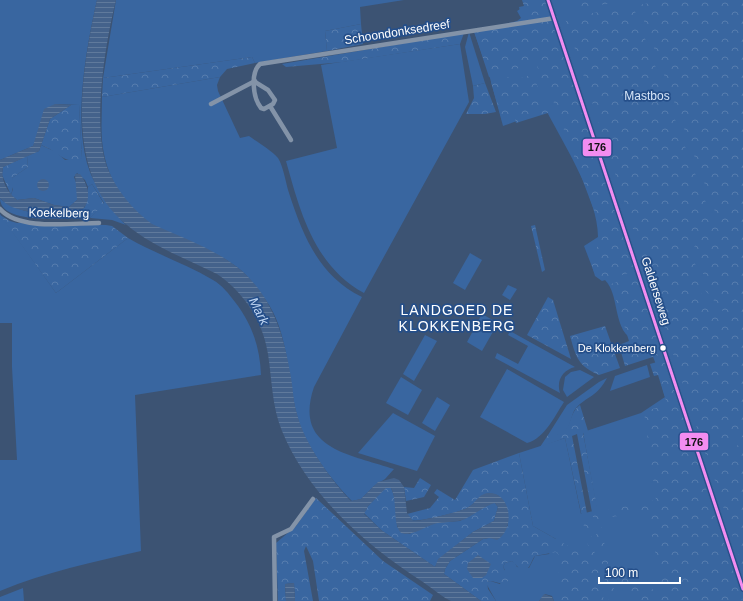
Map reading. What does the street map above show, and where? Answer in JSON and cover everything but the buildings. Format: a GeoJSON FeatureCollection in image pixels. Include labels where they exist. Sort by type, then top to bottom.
{"type":"FeatureCollection","features":[{"type":"Feature","properties":{"kind":"street","name":"Galderseweg"},"geometry":{"type":"LineString","coordinates":[[548,0],[743,589]]}},
{"type":"Feature","properties":{"kind":"street","name":"Schoondonksedreef"},"geometry":{"type":"LineString","coordinates":[[255,81],[268,90],[273,96],[275,102],[263,109],[256,97],[255,81],[256,69],[260,64],[469,30],[555,18]]}},
{"type":"Feature","properties":{"kind":"street"},"geometry":{"type":"LineString","coordinates":[[211,104],[255,81]]}},
{"type":"Feature","properties":{"kind":"street","name":"Schoondonksedreef"},"geometry":{"type":"LineString","coordinates":[[270,106],[291,140]]}},
{"type":"Feature","properties":{"kind":"street","name":"Koekelberg"},"geometry":{"type":"LineString","coordinates":[[0,209],[9,218],[29,223],[98,223]]}},
{"type":"Feature","properties":{"kind":"street"},"geometry":{"type":"LineString","coordinates":[[275,601],[274,537],[291,529],[313,499]]}},
{"type":"Feature","properties":{"kind":"green space"},"geometry":{"type":"Polygon","coordinates":[[[0,0],[97,0],[85,63],[81,109],[82,132],[90,172],[96,185],[126,225],[112,220],[90,218],[104,203],[92,184],[88,187],[85,180],[77,173],[74,177],[77,185],[77,200],[69,207],[54,205],[34,198],[17,200],[11,195],[13,189],[12,178],[28,167],[27,156],[39,151],[41,145],[56,152],[65,160],[82,158],[79,105],[55,104],[33,146],[0,160],[0,0]]]}},
{"type":"Feature","properties":{"kind":"green space"},"geometry":{"type":"Polygon","coordinates":[[[116,0],[404,0],[360,7],[361,24],[325,31],[327,51],[255,63],[252,57],[103,78],[116,0]]]}},
{"type":"Feature","properties":{"kind":"green space"},"geometry":{"type":"Polygon","coordinates":[[[522,0],[545,0],[550,15],[522,19],[519,7],[524,6],[522,0]]]}},
{"type":"Feature","properties":{"kind":"green space","name":"Mastbos"},"geometry":{"type":"Polygon","coordinates":[[[525,0],[743,0],[743,601],[554,601],[552,596],[545,594],[539,601],[496,601],[487,585],[487,582],[490,581],[500,584],[505,570],[503,567],[505,563],[512,561],[517,567],[529,568],[535,556],[549,554],[556,539],[533,526],[519,453],[565,438],[581,514],[597,510],[583,432],[641,413],[665,397],[651,353],[645,347],[629,337],[623,330],[614,297],[608,283],[594,272],[584,246],[598,237],[597,221],[579,172],[546,110],[503,126],[488,71],[474,32],[517,21],[521,18],[517,11],[526,5],[525,0]]]}},
{"type":"Feature","properties":{"kind":"green space"},"geometry":{"type":"Polygon","coordinates":[[[568,0],[629,0],[570,10],[568,0]]]}},
{"type":"Feature","properties":{"kind":"green space"},"geometry":{"type":"Polygon","coordinates":[[[670,0],[743,0],[743,335],[705,290],[704,276],[694,247],[717,217],[638,5],[670,0]]]}},
{"type":"Feature","properties":{"kind":"green space"},"geometry":{"type":"Polygon","coordinates":[[[633,6],[712,219],[688,246],[700,276],[700,292],[743,342],[743,437],[734,439],[725,447],[706,456],[565,18],[633,6]]]}},
{"type":"Feature","properties":{"kind":"green space"},"geometry":{"type":"Polygon","coordinates":[[[552,20],[635,271],[602,281],[595,276],[588,252],[599,246],[602,232],[551,95],[546,92],[536,63],[489,77],[474,31],[552,20]]]}},
{"type":"Feature","properties":{"kind":"green space"},"geometry":{"type":"Polygon","coordinates":[[[361,24],[363,44],[327,51],[325,31],[361,24]]]}},
{"type":"Feature","properties":{"kind":"green space"},"geometry":{"type":"Polygon","coordinates":[[[469,32],[485,83],[473,86],[465,47],[469,32]]]}},
{"type":"Feature","properties":{"kind":"green space"},"geometry":{"type":"Polygon","coordinates":[[[464,33],[460,44],[343,62],[286,67],[282,64],[464,33]]]}},
{"type":"Feature","properties":{"kind":"green space"},"geometry":{"type":"Polygon","coordinates":[[[460,44],[469,102],[364,293],[347,282],[321,253],[304,218],[286,161],[337,148],[321,65],[460,44]]]}},
{"type":"Feature","properties":{"kind":"green space"},"geometry":{"type":"Polygon","coordinates":[[[252,57],[255,63],[227,69],[220,77],[102,97],[103,78],[252,57]]]}},
{"type":"Feature","properties":{"kind":"green space"},"geometry":{"type":"Polygon","coordinates":[[[533,74],[541,96],[547,99],[551,112],[516,123],[514,116],[502,120],[491,82],[516,75],[522,78],[533,74]]]}},
{"type":"Feature","properties":{"kind":"green space"},"geometry":{"type":"Polygon","coordinates":[[[220,77],[217,85],[218,91],[240,138],[249,136],[278,158],[294,209],[315,253],[334,278],[362,297],[314,387],[310,408],[311,424],[318,436],[330,446],[360,459],[394,469],[385,479],[374,486],[361,499],[352,501],[327,472],[306,438],[297,415],[279,326],[273,312],[256,286],[241,270],[217,254],[153,225],[144,219],[121,195],[110,175],[102,140],[102,97],[220,77]]]}},
{"type":"Feature","properties":{"kind":"green space"},"geometry":{"type":"Polygon","coordinates":[[[485,83],[496,112],[485,114],[466,114],[474,98],[473,86],[485,83]]]}},
{"type":"Feature","properties":{"kind":"green space"},"geometry":{"type":"Polygon","coordinates":[[[71,105],[79,105],[82,158],[76,160],[66,159],[41,145],[50,119],[71,105]]]}},
{"type":"Feature","properties":{"kind":"green space"},"geometry":{"type":"Polygon","coordinates":[[[27,156],[28,167],[12,178],[14,183],[11,195],[2,175],[3,167],[27,156]]]}},
{"type":"Feature","properties":{"kind":"green space"},"geometry":{"type":"Polygon","coordinates":[[[92,184],[104,204],[90,218],[77,218],[80,211],[85,207],[88,187],[92,184]]]}},
{"type":"Feature","properties":{"kind":"green space"},"geometry":{"type":"Polygon","coordinates":[[[0,198],[16,208],[38,214],[62,215],[80,211],[77,218],[31,218],[19,216],[9,212],[3,206],[0,198]]]}},
{"type":"Feature","properties":{"kind":"green space"},"geometry":{"type":"Polygon","coordinates":[[[0,214],[56,293],[128,238],[213,280],[228,293],[246,319],[257,345],[261,375],[135,395],[141,551],[88,563],[34,578],[0,591],[0,460],[17,460],[12,367],[12,323],[0,323],[0,214]]]}},
{"type":"Feature","properties":{"kind":"green space"},"geometry":{"type":"Polygon","coordinates":[[[0,215],[17,223],[112,226],[128,238],[56,293],[0,215]]]}},
{"type":"Feature","properties":{"kind":"green space"},"geometry":{"type":"Polygon","coordinates":[[[535,225],[545,270],[542,272],[531,226],[535,225]]]}},
{"type":"Feature","properties":{"kind":"green space"},"geometry":{"type":"Polygon","coordinates":[[[470,253],[482,260],[465,290],[453,283],[470,253]]]}},
{"type":"Feature","properties":{"kind":"green space"},"geometry":{"type":"Polygon","coordinates":[[[636,276],[662,354],[625,366],[619,345],[629,341],[611,284],[636,276]]]}},
{"type":"Feature","properties":{"kind":"green space"},"geometry":{"type":"Polygon","coordinates":[[[508,285],[517,289],[510,300],[502,295],[508,285]]]}},
{"type":"Feature","properties":{"kind":"green space"},"geometry":{"type":"Polygon","coordinates":[[[548,297],[553,300],[571,359],[527,335],[548,297]]]}},
{"type":"Feature","properties":{"kind":"green space"},"geometry":{"type":"Polygon","coordinates":[[[482,314],[498,323],[482,351],[467,342],[482,314]]]}},
{"type":"Feature","properties":{"kind":"green space"},"geometry":{"type":"Polygon","coordinates":[[[605,326],[620,368],[599,375],[586,368],[579,360],[570,336],[605,326]]]}},
{"type":"Feature","properties":{"kind":"green space"},"geometry":{"type":"Polygon","coordinates":[[[510,331],[575,367],[567,370],[562,376],[559,384],[560,393],[495,358],[497,353],[518,364],[528,346],[508,335],[510,331]]]}},
{"type":"Feature","properties":{"kind":"green space"},"geometry":{"type":"Polygon","coordinates":[[[425,335],[437,341],[414,381],[403,374],[425,335]]]}},
{"type":"Feature","properties":{"kind":"green space"},"geometry":{"type":"Polygon","coordinates":[[[664,360],[743,601],[642,601],[613,585],[616,601],[609,601],[577,434],[572,436],[604,601],[560,601],[558,554],[556,552],[535,556],[528,569],[525,570],[519,568],[512,561],[505,563],[503,567],[508,576],[508,581],[505,583],[492,581],[487,582],[488,589],[496,601],[481,601],[444,574],[450,561],[483,539],[489,538],[508,526],[508,515],[499,496],[493,494],[484,495],[463,510],[429,519],[414,521],[410,520],[407,514],[430,508],[439,497],[434,493],[437,489],[455,500],[473,470],[519,453],[533,526],[591,559],[565,438],[540,447],[548,435],[563,432],[566,429],[575,409],[580,405],[588,431],[583,433],[598,512],[656,500],[644,412],[667,404],[658,375],[654,376],[650,364],[664,360]],[[647,511],[600,519],[609,569],[658,592],[663,591],[647,511]]]}},
{"type":"Feature","properties":{"kind":"green space"},"geometry":{"type":"Polygon","coordinates":[[[647,365],[650,377],[610,391],[615,376],[647,365]]]}},
{"type":"Feature","properties":{"kind":"green space"},"geometry":{"type":"Polygon","coordinates":[[[507,369],[564,402],[544,432],[539,437],[527,443],[480,417],[507,369]]]}},
{"type":"Feature","properties":{"kind":"green space"},"geometry":{"type":"Polygon","coordinates":[[[580,370],[594,377],[567,397],[563,390],[565,377],[571,372],[580,370]]]}},
{"type":"Feature","properties":{"kind":"green space"},"geometry":{"type":"Polygon","coordinates":[[[401,377],[422,390],[408,415],[386,403],[401,377]]]}},
{"type":"Feature","properties":{"kind":"green space"},"geometry":{"type":"Polygon","coordinates":[[[607,378],[596,393],[576,408],[568,428],[563,433],[559,435],[548,435],[567,405],[607,378]]]}},
{"type":"Feature","properties":{"kind":"green space"},"geometry":{"type":"Polygon","coordinates":[[[437,397],[450,405],[435,431],[422,423],[437,397]]]}},
{"type":"Feature","properties":{"kind":"green space"},"geometry":{"type":"Polygon","coordinates":[[[393,413],[435,436],[417,471],[358,453],[393,413]]]}},
{"type":"Feature","properties":{"kind":"green space"},"geometry":{"type":"Polygon","coordinates":[[[743,444],[743,569],[708,459],[743,444]]]}},
{"type":"Feature","properties":{"kind":"green space"},"geometry":{"type":"Polygon","coordinates":[[[420,478],[431,485],[424,497],[406,501],[404,487],[414,488],[420,478]]]}},
{"type":"Feature","properties":{"kind":"green space"},"geometry":{"type":"Polygon","coordinates":[[[385,488],[391,488],[396,501],[397,527],[409,534],[435,523],[460,521],[492,503],[495,503],[498,507],[494,521],[473,532],[439,559],[435,567],[381,530],[364,513],[368,506],[385,488]]]}},
{"type":"Feature","properties":{"kind":"green space"},"geometry":{"type":"Polygon","coordinates":[[[316,498],[383,561],[433,595],[430,601],[319,601],[313,561],[306,546],[304,551],[313,601],[295,601],[294,583],[285,584],[286,601],[278,601],[276,543],[296,526],[316,498]]]}},
{"type":"Feature","properties":{"kind":"green space"},"geometry":{"type":"Polygon","coordinates":[[[23,588],[24,601],[0,601],[0,597],[23,588]]]}},
{"type":"Feature","properties":{"kind":"water","name":"Mark"},"geometry":{"type":"Polygon","coordinates":[[[97,0],[116,0],[104,61],[100,107],[103,150],[107,167],[115,184],[132,206],[152,224],[223,257],[243,272],[262,294],[280,331],[291,377],[296,409],[301,425],[312,449],[327,472],[343,492],[351,501],[361,499],[378,482],[394,478],[399,480],[404,487],[407,513],[413,521],[463,510],[482,495],[489,493],[497,495],[502,499],[506,505],[508,513],[507,528],[503,535],[497,540],[489,538],[483,539],[450,561],[445,569],[444,574],[481,601],[451,601],[444,597],[381,552],[341,517],[307,477],[293,454],[282,431],[274,403],[268,354],[262,331],[257,319],[244,299],[227,281],[217,274],[170,252],[137,233],[106,204],[93,178],[85,150],[82,120],[86,58],[97,0]],[[386,488],[368,506],[364,514],[381,530],[435,567],[438,559],[473,532],[494,521],[498,507],[495,503],[465,519],[454,522],[434,524],[416,532],[405,534],[401,533],[398,529],[391,488],[386,488]]]}},
{"type":"Feature","properties":{"kind":"water"},"geometry":{"type":"Polygon","coordinates":[[[55,104],[71,105],[50,119],[39,151],[3,167],[2,172],[3,181],[7,189],[17,200],[34,198],[54,205],[69,207],[77,200],[75,174],[80,174],[88,191],[87,202],[80,211],[67,215],[42,214],[18,209],[12,207],[0,198],[0,160],[33,146],[44,109],[55,104]]]}},
{"type":"Feature","properties":{"kind":"water"},"geometry":{"type":"Polygon","coordinates":[[[41,179],[45,179],[49,185],[45,191],[41,191],[37,187],[37,183],[41,179]]]}},
{"type":"Feature","properties":{"kind":"water"},"geometry":{"type":"Polygon","coordinates":[[[478,555],[491,564],[486,575],[482,578],[473,578],[467,569],[468,563],[478,555]]]}},
{"type":"Feature","properties":{"kind":"water"},"geometry":{"type":"Polygon","coordinates":[[[294,583],[295,601],[286,601],[285,584],[294,583]]]}},
{"type":"Feature","properties":{"kind":"water"},"geometry":{"type":"Polygon","coordinates":[[[544,594],[552,597],[554,601],[539,601],[544,594]]]}},
{"type":"Feature","properties":{"kind":"transit line","name":"176"},"geometry":{"type":"LineString","coordinates":[[548,0],[743,589]]}},
{"type":"Feature","properties":{"kind":"place","name":"De Klokkenberg"},"geometry":{"type":"Point","coordinates":[663,348]}},
{"type":"Feature","properties":{"kind":"district","name":"LANDGOED DE KLOKKENBERG"},"geometry":{"type":"Point","coordinates":[457,318]}}]}
